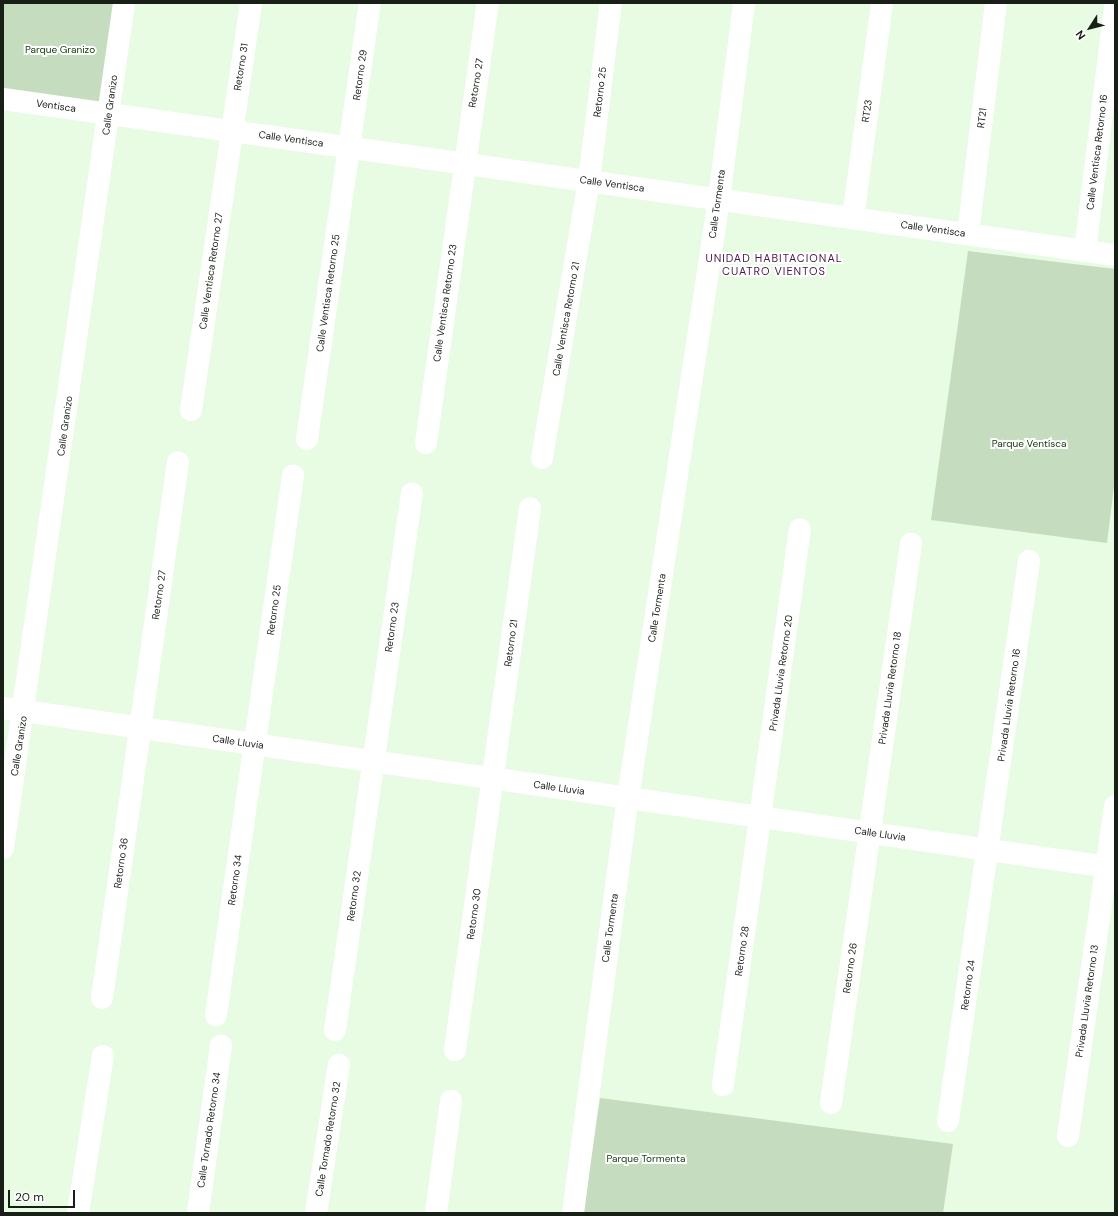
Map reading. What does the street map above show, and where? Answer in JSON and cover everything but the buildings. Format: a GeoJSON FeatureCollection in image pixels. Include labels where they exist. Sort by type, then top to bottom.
{"type":"FeatureCollection","features":[{"type":"Feature","properties":{"kind":"street","name":"Calle Granizo"},"geometry":{"type":"LineString","coordinates":[[3,848],[24,711],[124,3]]}},
{"type":"Feature","properties":{"kind":"street","name":"Retorno 31"},"geometry":{"type":"LineString","coordinates":[[231,131],[251,3]]}},
{"type":"Feature","properties":{"kind":"street","name":"Retorno 29"},"geometry":{"type":"LineString","coordinates":[[349,147],[370,3]]}},
{"type":"Feature","properties":{"kind":"street","name":"Retorno 27"},"geometry":{"type":"LineString","coordinates":[[463,163],[488,3]]}},
{"type":"Feature","properties":{"kind":"street","name":"Retorno 25"},"geometry":{"type":"LineString","coordinates":[[589,181],[611,3]]}},
{"type":"Feature","properties":{"kind":"street","name":"Calle Tormenta"},"geometry":{"type":"LineString","coordinates":[[573,1213],[628,798],[719,199],[744,3]]}},
{"type":"Feature","properties":{"kind":"street","name":"RT23"},"geometry":{"type":"LineString","coordinates":[[853,218],[882,3]]}},
{"type":"Feature","properties":{"kind":"street","name":"RT21"},"geometry":{"type":"LineString","coordinates":[[968,234],[996,3]]}},
{"type":"Feature","properties":{"kind":"street","name":"Calle Ventisca Retorno 16"},"geometry":{"type":"LineString","coordinates":[[1085,251],[1115,6]]}},
{"type":"Feature","properties":{"kind":"street","name":"Ventisca"},"geometry":{"type":"LineString","coordinates":[[3,99],[109,114]]}},
{"type":"Feature","properties":{"kind":"street","name":"Calle Ventisca"},"geometry":{"type":"LineString","coordinates":[[109,114],[1115,255]]}},
{"type":"Feature","properties":{"kind":"street","name":"Calle Ventisca Retorno 27"},"geometry":{"type":"LineString","coordinates":[[191,410],[231,131]]}},
{"type":"Feature","properties":{"kind":"street","name":"Calle Ventisca Retorno 25"},"geometry":{"type":"LineString","coordinates":[[307,439],[349,147]]}},
{"type":"Feature","properties":{"kind":"street","name":"Calle Ventisca Retorno 23"},"geometry":{"type":"LineString","coordinates":[[426,443],[463,163]]}},
{"type":"Feature","properties":{"kind":"street","name":"Calle Ventisca Retorno 21"},"geometry":{"type":"LineString","coordinates":[[542,458],[589,181]]}},
{"type":"Feature","properties":{"kind":"street","name":"Retorno 27"},"geometry":{"type":"LineString","coordinates":[[140,728],[178,462]]}},
{"type":"Feature","properties":{"kind":"street","name":"Retorno 25"},"geometry":{"type":"LineString","coordinates":[[254,744],[293,475]]}},
{"type":"Feature","properties":{"kind":"street","name":"Retorno 23"},"geometry":{"type":"LineString","coordinates":[[373,762],[412,493]]}},
{"type":"Feature","properties":{"kind":"street","name":"Retorno 21"},"geometry":{"type":"LineString","coordinates":[[492,778],[530,508]]}},
{"type":"Feature","properties":{"kind":"street","name":"Privada Lluvia Retorno 20"},"geometry":{"type":"LineString","coordinates":[[762,817],[800,529]]}},
{"type":"Feature","properties":{"kind":"street","name":"Privada Lluvia Retorno 18"},"geometry":{"type":"LineString","coordinates":[[869,832],[911,544]]}},
{"type":"Feature","properties":{"kind":"street","name":"Privada Lluvia Retorno 16"},"geometry":{"type":"LineString","coordinates":[[988,849],[1029,561]]}},
{"type":"Feature","properties":{"kind":"street","name":"Calle Lluvia"},"geometry":{"type":"LineString","coordinates":[[3,708],[1111,867]]}},
{"type":"Feature","properties":{"kind":"street","name":"Retorno 36"},"geometry":{"type":"LineString","coordinates":[[102,998],[140,728]]}},
{"type":"Feature","properties":{"kind":"street","name":"Retorno 34"},"geometry":{"type":"LineString","coordinates":[[216,1015],[254,744]]}},
{"type":"Feature","properties":{"kind":"street","name":"Retorno 32"},"geometry":{"type":"LineString","coordinates":[[335,1030],[373,762]]}},
{"type":"Feature","properties":{"kind":"street","name":"Retorno 30"},"geometry":{"type":"LineString","coordinates":[[455,1050],[492,778]]}},
{"type":"Feature","properties":{"kind":"street","name":"Privada Lluvia Retorno 13"},"geometry":{"type":"LineString","coordinates":[[1068,1136],[1111,867],[1115,806]]}},
{"type":"Feature","properties":{"kind":"street","name":"Retorno 28"},"geometry":{"type":"LineString","coordinates":[[723,1085],[762,817]]}},
{"type":"Feature","properties":{"kind":"street","name":"Retorno 26"},"geometry":{"type":"LineString","coordinates":[[830,1103],[869,832]]}},
{"type":"Feature","properties":{"kind":"street","name":"Retorno 24"},"geometry":{"type":"LineString","coordinates":[[948,1121],[988,849]]}},
{"type":"Feature","properties":{"kind":"street","name":"Calle Tornado Retorno 34"},"geometry":{"type":"LineString","coordinates":[[198,1213],[221,1046]]}},
{"type":"Feature","properties":{"kind":"street"},"geometry":{"type":"LineString","coordinates":[[78,1213],[103,1056]]}},
{"type":"Feature","properties":{"kind":"street","name":"Calle Tornado Retorno 32"},"geometry":{"type":"LineString","coordinates":[[316,1213],[339,1065]]}},
{"type":"Feature","properties":{"kind":"street"},"geometry":{"type":"LineString","coordinates":[[436,1213],[451,1101]]}},
{"type":"Feature","properties":{"kind":"green space","name":"Parque Granizo"},"geometry":{"type":"Polygon","coordinates":[[[3,3],[114,3],[102,104],[3,91],[3,3]]]}},
{"type":"Feature","properties":{"kind":"green space","name":"Parque Ventísca"},"geometry":{"type":"Polygon","coordinates":[[[968,251],[1115,269],[1115,478],[1107,543],[931,520],[968,251]]]}},
{"type":"Feature","properties":{"kind":"green space","name":"Parque Tormenta"},"geometry":{"type":"Polygon","coordinates":[[[600,1098],[953,1144],[943,1213],[583,1213],[600,1098]]]}},
{"type":"Feature","properties":{"kind":"district","name":"UNIDAD HABITACIONAL CUATRO VIENTOS"},"geometry":{"type":"Point","coordinates":[774,265]}}]}
